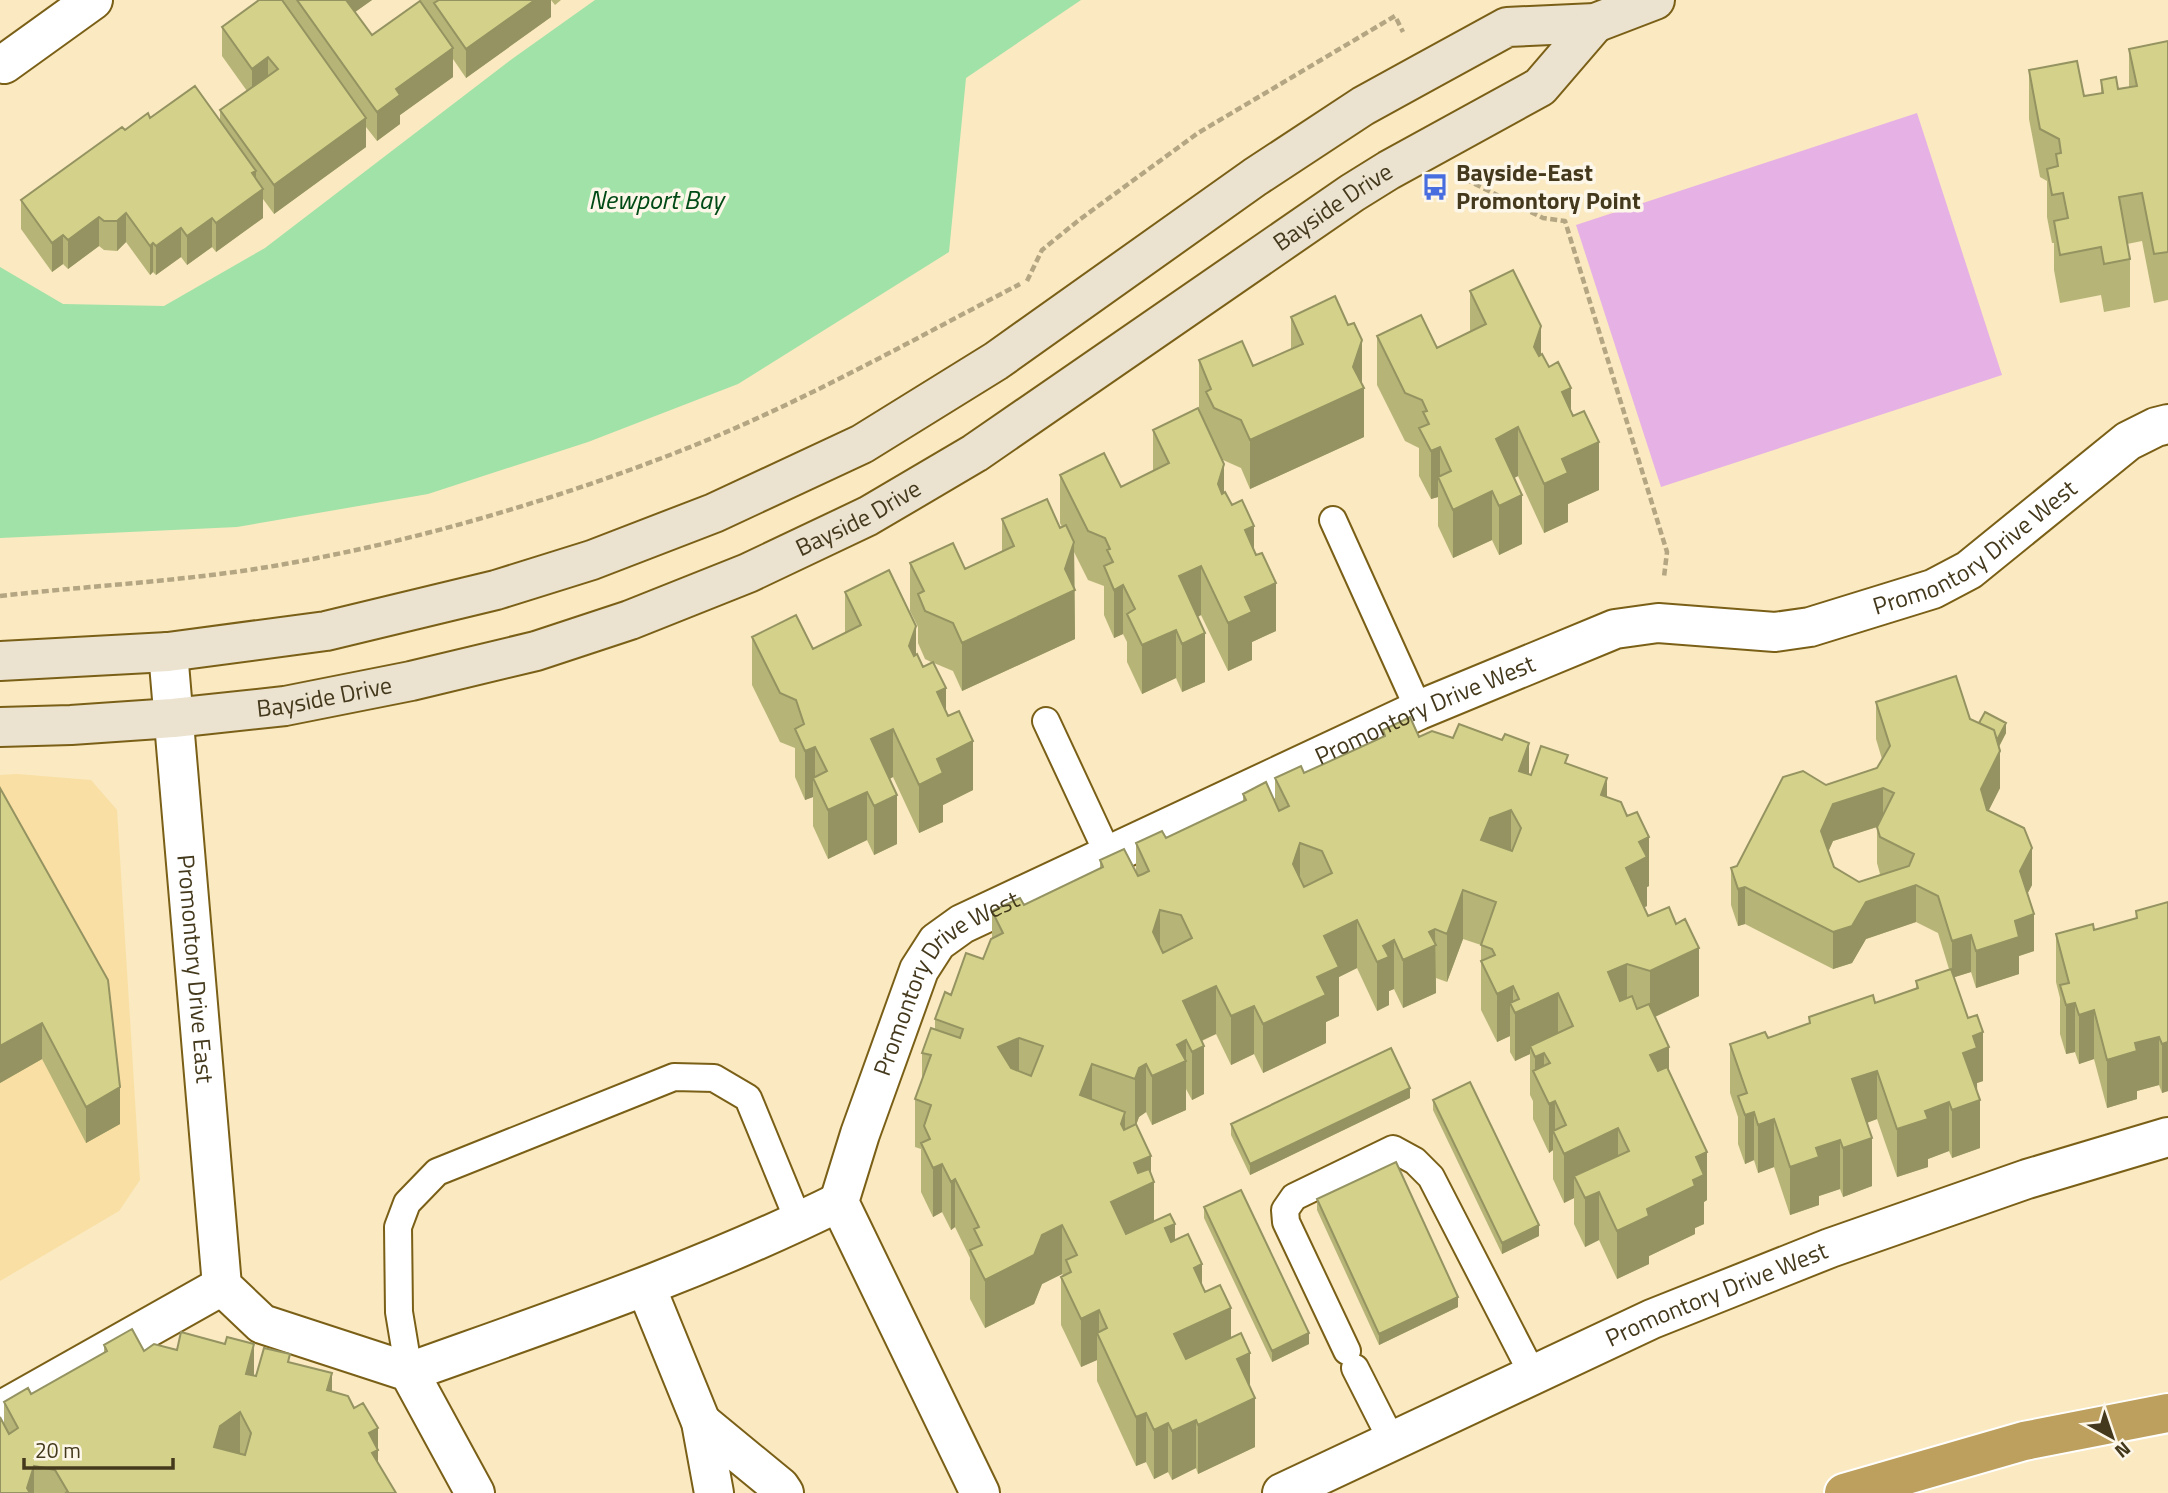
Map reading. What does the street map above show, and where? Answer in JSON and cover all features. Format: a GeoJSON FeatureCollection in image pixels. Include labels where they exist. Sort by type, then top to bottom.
{"type":"FeatureCollection","features":[{"type":"Feature","properties":{"kind":"highway"},"geometry":{"type":"LineString","coordinates":[[1844,1493],[2024,1441],[2168,1413]]}},
{"type":"Feature","properties":{"kind":"main road","name":"Bayside Drive"},"geometry":{"type":"LineString","coordinates":[[0,662],[168,652],[326,631],[496,590],[592,560],[714,513],[862,444],[996,361],[1255,177],[1363,106],[1507,27],[1595,23],[1655,0]]}},
{"type":"Feature","properties":{"kind":"main road","name":"Bayside Drive"},"geometry":{"type":"LineString","coordinates":[[0,727],[173,718],[285,706],[411,681],[536,651],[630,620],[748,573],[868,516],[975,453],[1352,193],[1540,87],[1595,23]]}},
{"type":"Feature","properties":{"kind":"street"},"geometry":{"type":"LineString","coordinates":[[2,58],[93,0]]}},
{"type":"Feature","properties":{"kind":"street","name":"Promontory Drive West"},"geometry":{"type":"LineString","coordinates":[[839,1202],[860,1134],[919,971],[937,942],[962,923],[1419,710],[1615,629],[1658,624],[1775,632],[1810,627],[1933,589],[1969,570],[2128,441],[2156,427],[2168,425]]}},
{"type":"Feature","properties":{"kind":"street","name":"Promontory Drive East"},"geometry":{"type":"LineString","coordinates":[[168,652],[222,1286]]}},
{"type":"Feature","properties":{"kind":"street","name":"Promontory Drive West"},"geometry":{"type":"LineString","coordinates":[[1282,1493],[1652,1319],[1830,1248],[2027,1179],[2168,1137]]}},
{"type":"Feature","properties":{"kind":"street"},"geometry":{"type":"LineString","coordinates":[[0,1411],[222,1286],[262,1324],[409,1372],[646,1287],[799,1222],[839,1202],[980,1493]]}},
{"type":"Feature","properties":{"kind":"street"},"geometry":{"type":"LineString","coordinates":[[646,1287],[701,1422],[714,1493]]}},
{"type":"Feature","properties":{"kind":"street"},"geometry":{"type":"LineString","coordinates":[[409,1372],[475,1493]]}},
{"type":"Feature","properties":{"kind":"street"},"geometry":{"type":"LineString","coordinates":[[701,1422],[784,1493]]}},
{"type":"Feature","properties":{"kind":"lane"},"geometry":{"type":"LineString","coordinates":[[1333,520],[1419,710]]}},
{"type":"Feature","properties":{"kind":"lane"},"geometry":{"type":"LineString","coordinates":[[1046,721],[1108,854]]}},
{"type":"Feature","properties":{"kind":"lane"},"geometry":{"type":"LineString","coordinates":[[409,1372],[399,1300],[398,1227],[407,1203],[436,1172],[674,1077],[714,1078],[748,1098],[799,1222]]}},
{"type":"Feature","properties":{"kind":"lane"},"geometry":{"type":"LineString","coordinates":[[1392,1441],[1286,1222],[1285,1210],[1294,1196],[1393,1149],[1415,1161],[1431,1177],[1533,1375]]}},
{"type":"Feature","properties":{"kind":"path"},"geometry":{"type":"LineString","coordinates":[[0,596],[164,580],[285,564],[425,533],[502,512],[677,452],[794,400],[1027,281],[1042,250],[1079,219],[1198,133],[1395,16]]}},
{"type":"Feature","properties":{"kind":"path"},"geometry":{"type":"LineString","coordinates":[[1464,178],[1543,218],[1565,221],[1667,552],[1658,624]]}},
{"type":"Feature","properties":{"kind":"shaded area"},"geometry":{"type":"Polygon","coordinates":[[[1917,113],[2002,375],[1661,487],[1576,225],[1917,113]]]}},
{"type":"Feature","properties":{"kind":"shaded area"},"geometry":{"type":"Polygon","coordinates":[[[0,775],[91,780],[117,810],[140,1180],[119,1211],[0,1281],[0,775]]]}},
{"type":"Feature","properties":{"kind":"water","name":"Newport Bay"},"geometry":{"type":"Polygon","coordinates":[[[595,0],[1081,0],[966,78],[949,252],[738,384],[588,442],[428,494],[237,527],[0,538],[0,267],[63,304],[164,306],[265,248],[512,59],[595,0]]]}},
{"type":"Feature","properties":{"kind":"building"},"geometry":{"type":"Polygon","coordinates":[[[259,0],[282,0],[366,118],[274,185],[220,110],[278,69],[268,57],[252,69],[222,27],[259,0]]]}},
{"type":"Feature","properties":{"kind":"building"},"geometry":{"type":"Polygon","coordinates":[[[297,0],[346,0],[372,35],[420,1],[453,48],[396,89],[400,95],[377,112],[297,0]]]}},
{"type":"Feature","properties":{"kind":"building"},"geometry":{"type":"Polygon","coordinates":[[[439,0],[535,0],[466,49],[434,3],[439,0]]]}},
{"type":"Feature","properties":{"kind":"building"},"geometry":{"type":"Polygon","coordinates":[[[2168,41],[2168,252],[2154,254],[2142,193],[2119,197],[2130,259],[2104,264],[2101,247],[2060,255],[2054,221],[2068,218],[2063,193],[2052,195],[2047,169],[2058,166],[2056,154],[2061,153],[2059,139],[2040,129],[2029,70],[2077,61],[2084,96],[2103,93],[2101,80],[2116,77],[2118,89],[2137,86],[2129,49],[2168,41]]]}},
{"type":"Feature","properties":{"kind":"building"},"geometry":{"type":"Polygon","coordinates":[[[195,86],[256,171],[252,173],[263,189],[216,223],[212,218],[187,236],[181,228],[156,246],[153,243],[150,246],[126,213],[117,221],[104,221],[99,217],[68,240],[63,235],[52,243],[21,200],[122,127],[125,130],[148,113],[150,118],[195,86]]]}},
{"type":"Feature","properties":{"kind":"building"},"geometry":{"type":"Polygon","coordinates":[[[1513,270],[1541,326],[1534,347],[1539,356],[1542,354],[1549,367],[1558,362],[1571,388],[1562,392],[1573,416],[1584,411],[1599,442],[1562,459],[1568,473],[1544,484],[1518,427],[1496,439],[1522,495],[1499,506],[1492,491],[1453,510],[1438,477],[1451,471],[1440,447],[1431,451],[1419,428],[1429,424],[1423,412],[1427,411],[1422,400],[1405,393],[1377,336],[1421,315],[1437,348],[1486,324],[1470,291],[1513,270]]]}},
{"type":"Feature","properties":{"kind":"building"},"geometry":{"type":"Polygon","coordinates":[[[1335,296],[1348,325],[1354,323],[1362,340],[1353,367],[1364,388],[1250,440],[1241,420],[1214,408],[1206,392],[1211,389],[1199,360],[1242,341],[1253,366],[1303,344],[1291,317],[1335,296]]]}},
{"type":"Feature","properties":{"kind":"building"},"geometry":{"type":"Polygon","coordinates":[[[1198,408],[1224,464],[1218,484],[1222,494],[1225,492],[1232,505],[1242,500],[1254,526],[1245,530],[1256,555],[1262,553],[1276,583],[1245,597],[1252,612],[1228,623],[1201,566],[1179,576],[1205,633],[1182,644],[1176,630],[1142,645],[1127,614],[1135,609],[1123,585],[1114,590],[1104,566],[1113,562],[1105,538],[1088,531],[1060,475],[1104,453],[1121,487],[1169,463],[1153,430],[1198,408]]]}},
{"type":"Feature","properties":{"kind":"building"},"geometry":{"type":"Polygon","coordinates":[[[1047,499],[1060,528],[1066,525],[1074,542],[1065,569],[1075,590],[962,643],[953,623],[925,611],[918,594],[924,591],[910,563],[953,543],[965,569],[1014,546],[1002,519],[1047,499]]]}},
{"type":"Feature","properties":{"kind":"building"},"geometry":{"type":"Polygon","coordinates":[[[889,570],[916,626],[909,646],[914,656],[917,654],[923,667],[933,662],[946,688],[937,692],[948,716],[959,711],[973,741],[937,759],[943,773],[919,785],[893,729],[871,739],[897,795],[874,806],[867,792],[828,810],[813,778],[827,771],[815,747],[805,751],[795,729],[804,724],[796,700],[780,693],[752,637],[796,615],[813,649],[861,625],[845,592],[889,570]]]}},
{"type":"Feature","properties":{"kind":"building"},"geometry":{"type":"Polygon","coordinates":[[[1956,676],[1970,719],[1994,730],[2000,751],[1981,789],[1987,810],[2024,828],[2032,848],[2020,871],[2034,914],[2015,921],[2019,937],[1976,951],[1971,935],[1952,941],[1938,896],[1916,885],[1866,902],[1852,926],[1833,932],[1745,887],[1738,889],[1731,868],[1737,866],[1783,777],[1803,771],[1826,785],[1877,768],[1890,746],[1876,702],[1956,676]],[[1883,788],[1833,804],[1821,831],[1834,867],[1859,882],[1909,866],[1914,854],[1880,837],[1877,827],[1894,793],[1883,788]]]}},
{"type":"Feature","properties":{"kind":"building"},"geometry":{"type":"Polygon","coordinates":[[[1985,712],[2006,723],[1997,740],[1994,730],[1979,723],[1985,712]]]}},
{"type":"Feature","properties":{"kind":"building"},"geometry":{"type":"Polygon","coordinates":[[[1410,717],[1419,737],[1432,731],[1453,738],[1459,724],[1502,740],[1505,734],[1529,743],[1519,771],[1531,775],[1541,746],[1568,755],[1565,763],[1607,778],[1601,795],[1621,802],[1627,816],[1637,812],[1649,837],[1639,842],[1647,857],[1626,868],[1648,916],[1669,907],[1676,924],[1685,919],[1699,948],[1650,971],[1627,964],[1608,972],[1620,1001],[1632,996],[1637,1009],[1649,1004],[1669,1047],[1650,1055],[1658,1071],[1667,1067],[1707,1152],[1696,1157],[1704,1175],[1693,1180],[1695,1186],[1647,1209],[1649,1216],[1617,1231],[1599,1192],[1585,1198],[1574,1176],[1629,1151],[1618,1128],[1564,1154],[1553,1131],[1566,1125],[1555,1101],[1549,1104],[1533,1071],[1550,1063],[1544,1053],[1535,1057],[1530,1046],[1573,1026],[1558,993],[1515,1013],[1510,1003],[1519,999],[1513,986],[1497,994],[1481,961],[1495,955],[1492,949],[1481,945],[1496,902],[1463,890],[1447,934],[1435,929],[1429,932],[1436,945],[1403,960],[1394,940],[1383,946],[1389,957],[1377,962],[1357,920],[1324,936],[1339,967],[1317,977],[1326,995],[1263,1024],[1254,1006],[1231,1016],[1216,986],[1183,1001],[1204,1046],[1192,1052],[1186,1040],[1177,1045],[1186,1061],[1152,1076],[1146,1064],[1139,1068],[1135,1079],[1092,1064],[1080,1095],[1125,1112],[1121,1124],[1124,1130],[1136,1124],[1151,1156],[1134,1163],[1138,1173],[1149,1169],[1154,1182],[1111,1202],[1126,1234],[1170,1214],[1175,1224],[1165,1228],[1171,1242],[1188,1234],[1202,1264],[1194,1268],[1205,1292],[1220,1285],[1231,1308],[1174,1334],[1186,1359],[1241,1333],[1250,1353],[1237,1359],[1255,1398],[1198,1425],[1196,1420],[1172,1431],[1168,1423],[1154,1430],[1146,1413],[1136,1417],[1097,1333],[1107,1328],[1099,1310],[1081,1319],[1061,1277],[1071,1272],[1066,1260],[1077,1255],[1062,1225],[1042,1235],[1034,1255],[985,1280],[970,1250],[982,1245],[974,1229],[979,1227],[955,1179],[951,1182],[942,1164],[933,1168],[921,1143],[930,1139],[924,1126],[931,1105],[915,1099],[931,1055],[922,1053],[931,1028],[960,1038],[963,1029],[935,1019],[945,992],[951,995],[966,953],[983,959],[991,939],[1003,933],[992,911],[1020,898],[1024,905],[1103,867],[1100,860],[1124,849],[1138,876],[1143,874],[1149,871],[1136,843],[1162,831],[1166,838],[1246,800],[1243,794],[1266,782],[1279,811],[1289,806],[1275,778],[1301,766],[1304,773],[1385,736],[1383,730],[1410,717]],[[1511,810],[1490,818],[1481,840],[1512,851],[1521,828],[1511,810]],[[1300,843],[1293,864],[1304,887],[1332,873],[1322,851],[1300,843]],[[1160,910],[1153,932],[1163,953],[1192,938],[1181,915],[1160,910]],[[1019,1038],[998,1047],[1011,1068],[1031,1076],[1043,1046],[1019,1038]]]}},
{"type":"Feature","properties":{"kind":"building"},"geometry":{"type":"Polygon","coordinates":[[[0,788],[108,980],[120,1087],[86,1107],[42,1023],[0,1046],[0,788]]]}},
{"type":"Feature","properties":{"kind":"building"},"geometry":{"type":"Polygon","coordinates":[[[2168,902],[2168,1042],[2162,1044],[2159,1037],[2135,1043],[2137,1051],[2107,1060],[2094,1010],[2079,1015],[2075,1003],[2066,1005],[2060,985],[2069,983],[2056,934],[2093,924],[2094,930],[2137,918],[2136,911],[2168,902]]]}},
{"type":"Feature","properties":{"kind":"building"},"geometry":{"type":"Polygon","coordinates":[[[1951,969],[1968,1018],[1977,1015],[1983,1032],[1973,1036],[1977,1048],[1963,1053],[1980,1100],[1952,1110],[1949,1102],[1925,1111],[1928,1119],[1897,1129],[1877,1071],[1852,1079],[1872,1138],[1843,1148],[1840,1140],[1816,1148],[1819,1157],[1790,1167],[1774,1119],[1758,1125],[1754,1112],[1745,1115],[1738,1096],[1747,1093],[1730,1044],[1765,1032],[1768,1038],[1810,1023],[1809,1017],[1873,995],[1875,1003],[1918,988],[1916,981],[1951,969]]]}},
{"type":"Feature","properties":{"kind":"building"},"geometry":{"type":"Polygon","coordinates":[[[1391,1048],[1410,1088],[1250,1164],[1231,1124],[1391,1048]]]}},
{"type":"Feature","properties":{"kind":"building"},"geometry":{"type":"Polygon","coordinates":[[[1470,1082],[1539,1225],[1502,1243],[1433,1100],[1470,1082]]]}},
{"type":"Feature","properties":{"kind":"building"},"geometry":{"type":"Polygon","coordinates":[[[1396,1162],[1458,1297],[1379,1334],[1317,1199],[1396,1162]]]}},
{"type":"Feature","properties":{"kind":"building"},"geometry":{"type":"Polygon","coordinates":[[[1241,1190],[1309,1333],[1272,1351],[1204,1207],[1241,1190]]]}},
{"type":"Feature","properties":{"kind":"building"},"geometry":{"type":"Polygon","coordinates":[[[132,1329],[144,1351],[154,1344],[177,1350],[181,1332],[225,1344],[227,1337],[254,1344],[246,1374],[256,1376],[264,1348],[290,1354],[288,1362],[332,1373],[327,1390],[348,1396],[354,1408],[363,1403],[378,1428],[369,1433],[378,1450],[372,1453],[396,1493],[65,1493],[68,1492],[55,1470],[34,1466],[27,1488],[30,1493],[0,1493],[0,1417],[9,1434],[18,1428],[4,1402],[28,1388],[31,1394],[107,1351],[104,1345],[132,1329]],[[240,1412],[220,1426],[214,1447],[245,1455],[251,1433],[240,1412]]]}},
{"type":"Feature","properties":{"kind":"place","name":"Bayside-East Promontory Point"},"geometry":{"type":"Point","coordinates":[1435,187]}}]}
